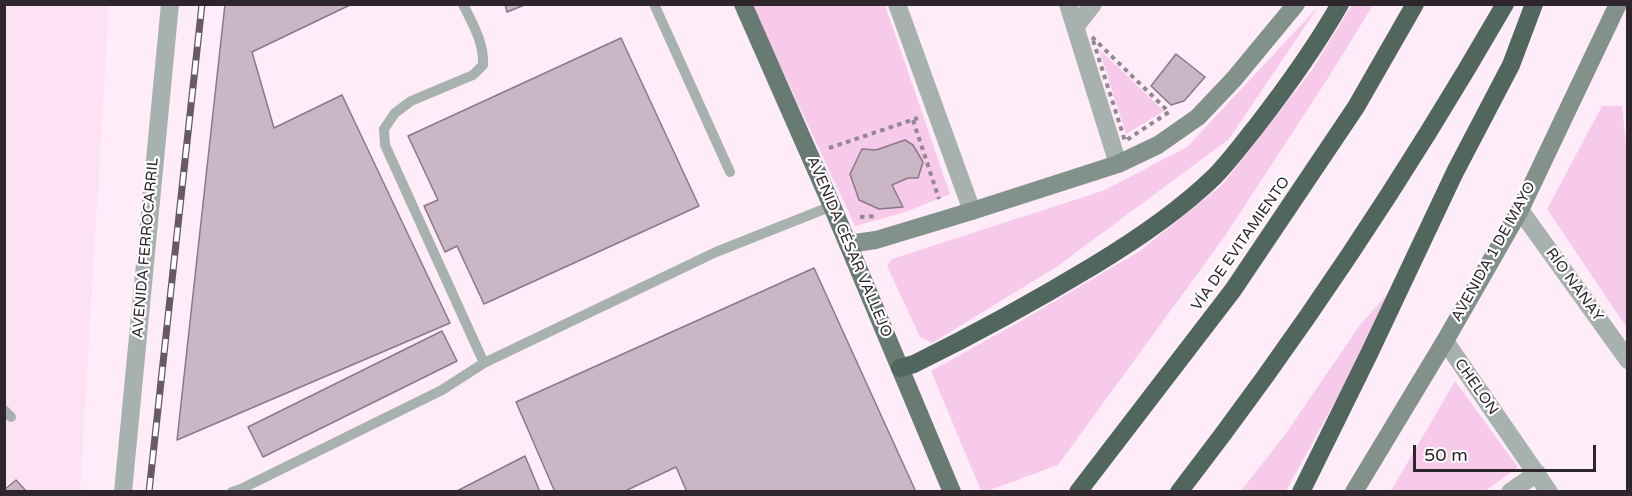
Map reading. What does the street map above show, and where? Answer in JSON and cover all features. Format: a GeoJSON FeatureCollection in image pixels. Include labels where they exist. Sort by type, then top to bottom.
{"type":"FeatureCollection","features":[{"type":"Feature","properties":{"kind":"highway"},"geometry":{"type":"LineString","coordinates":[[900,368],[914,364],[1036,301],[1135,239],[1180,206],[1215,176],[1245,140],[1291,81],[1322,36],[1340,4]]}},
{"type":"Feature","properties":{"kind":"highway","name":"VÍA DE EVITAMIENTO"},"geometry":{"type":"LineString","coordinates":[[1078,492],[1233,290],[1356,107],[1415,4]]}},
{"type":"Feature","properties":{"kind":"highway"},"geometry":{"type":"LineString","coordinates":[[1179,492],[1286,347],[1371,224],[1459,83],[1505,4]]}},
{"type":"Feature","properties":{"kind":"highway"},"geometry":{"type":"LineString","coordinates":[[1301,492],[1455,172],[1511,65],[1534,4]]}},
{"type":"Feature","properties":{"kind":"main road","name":"AVENIDA CÉSAR VALLEJO"},"geometry":{"type":"LineString","coordinates":[[743,4],[832,206],[952,492]]}},
{"type":"Feature","properties":{"kind":"street","name":"AVENIDA FERROCARRIL"},"geometry":{"type":"LineString","coordinates":[[123,492],[170,4]]}},
{"type":"Feature","properties":{"kind":"street"},"geometry":{"type":"LineString","coordinates":[[897,4],[972,211]]}},
{"type":"Feature","properties":{"kind":"street"},"geometry":{"type":"LineString","coordinates":[[1068,4],[1118,164]]}},
{"type":"Feature","properties":{"kind":"street"},"geometry":{"type":"LineString","coordinates":[[1076,26],[1093,4]]}},
{"type":"Feature","properties":{"kind":"street"},"geometry":{"type":"LineString","coordinates":[[848,244],[876,240],[972,211],[1118,164],[1158,145],[1198,117],[1234,79],[1296,4]]}},
{"type":"Feature","properties":{"kind":"street","name":"AVENIDA 1 DE MAYO"},"geometry":{"type":"LineString","coordinates":[[1354,492],[1445,341],[1520,210],[1618,4]]}},
{"type":"Feature","properties":{"kind":"street","name":"RÍO NANAY"},"geometry":{"type":"LineString","coordinates":[[1520,210],[1628,360]]}},
{"type":"Feature","properties":{"kind":"street","name":"CHELON"},"geometry":{"type":"LineString","coordinates":[[1445,341],[1549,492]]}},
{"type":"Feature","properties":{"kind":"street"},"geometry":{"type":"LineString","coordinates":[[1510,492],[1536,473]]}},
{"type":"Feature","properties":{"kind":"lane"},"geometry":{"type":"LineString","coordinates":[[463,4],[479,36],[484,52],[483,65],[473,75],[411,101],[394,112],[384,129],[386,146],[484,363]]}},
{"type":"Feature","properties":{"kind":"lane"},"geometry":{"type":"LineString","coordinates":[[654,4],[730,172]]}},
{"type":"Feature","properties":{"kind":"lane"},"geometry":{"type":"LineString","coordinates":[[232,492],[442,390],[484,363],[716,252],[832,206]]}},
{"type":"Feature","properties":{"kind":"path"},"geometry":{"type":"LineString","coordinates":[[1092,37],[1169,112]]}},
{"type":"Feature","properties":{"kind":"path"},"geometry":{"type":"LineString","coordinates":[[823,150],[927,115]]}},
{"type":"Feature","properties":{"kind":"path"},"geometry":{"type":"LineString","coordinates":[[913,120],[939,199]]}},
{"type":"Feature","properties":{"kind":"shaded area"},"geometry":{"type":"Polygon","coordinates":[[[4,5],[109,5],[80,491],[5,491],[4,5]]]}},
{"type":"Feature","properties":{"kind":"shaded area"},"geometry":{"type":"Polygon","coordinates":[[[752,5],[885,5],[950,194],[906,212],[855,226],[752,5]]]}},
{"type":"Feature","properties":{"kind":"shaded area"},"geometry":{"type":"Polygon","coordinates":[[[1352,5],[1373,5],[1225,236],[1058,465],[987,491],[981,491],[931,371],[1140,251],[1222,185],[1312,70],[1352,5]]]}},
{"type":"Feature","properties":{"kind":"shaded area"},"geometry":{"type":"Polygon","coordinates":[[[1318,7],[1229,139],[1058,266],[932,343],[920,337],[887,266],[892,259],[1105,190],[1187,147],[1318,7]]]}},
{"type":"Feature","properties":{"kind":"shaded area"},"geometry":{"type":"Polygon","coordinates":[[[1099,49],[1164,111],[1126,134],[1099,49]]]}},
{"type":"Feature","properties":{"kind":"shaded area"},"geometry":{"type":"Polygon","coordinates":[[[1602,106],[1622,106],[1628,164],[1627,328],[1547,209],[1602,106]]]}},
{"type":"Feature","properties":{"kind":"shaded area"},"geometry":{"type":"Polygon","coordinates":[[[1396,284],[1393,296],[1286,491],[1240,492],[1284,436],[1360,325],[1396,284]]]}},
{"type":"Feature","properties":{"kind":"shaded area"},"geometry":{"type":"Polygon","coordinates":[[[1455,381],[1518,467],[1485,491],[1391,491],[1455,381]]]}},
{"type":"Feature","properties":{"kind":"building"},"geometry":{"type":"Polygon","coordinates":[[[225,4],[352,4],[252,52],[274,128],[342,95],[450,323],[177,440],[225,4]]]}},
{"type":"Feature","properties":{"kind":"building"},"geometry":{"type":"Polygon","coordinates":[[[505,4],[527,4],[507,12],[505,4]]]}},
{"type":"Feature","properties":{"kind":"building"},"geometry":{"type":"Polygon","coordinates":[[[621,38],[699,206],[484,304],[457,246],[445,252],[424,206],[438,200],[408,136],[621,38]]]}},
{"type":"Feature","properties":{"kind":"building"},"geometry":{"type":"Polygon","coordinates":[[[1176,54],[1205,77],[1184,101],[1171,105],[1151,86],[1176,54]]]}},
{"type":"Feature","properties":{"kind":"building"},"geometry":{"type":"Polygon","coordinates":[[[905,140],[913,145],[923,162],[918,178],[908,178],[892,185],[903,207],[879,209],[859,200],[850,174],[862,149],[876,150],[905,140]]]}},
{"type":"Feature","properties":{"kind":"building"},"geometry":{"type":"Polygon","coordinates":[[[814,268],[916,492],[687,492],[676,467],[623,492],[555,492],[516,402],[814,268]]]}},
{"type":"Feature","properties":{"kind":"building"},"geometry":{"type":"Polygon","coordinates":[[[442,331],[457,361],[263,457],[248,427],[442,331]]]}},
{"type":"Feature","properties":{"kind":"building"},"geometry":{"type":"Polygon","coordinates":[[[525,456],[540,492],[455,492],[525,456]]]}},
{"type":"Feature","properties":{"kind":"building"},"geometry":{"type":"Polygon","coordinates":[[[16,480],[27,492],[4,492],[4,490],[16,480]]]}},
{"type":"Feature","properties":{"kind":"railway"},"geometry":{"type":"LineString","coordinates":[[149,492],[202,4]]}}]}
